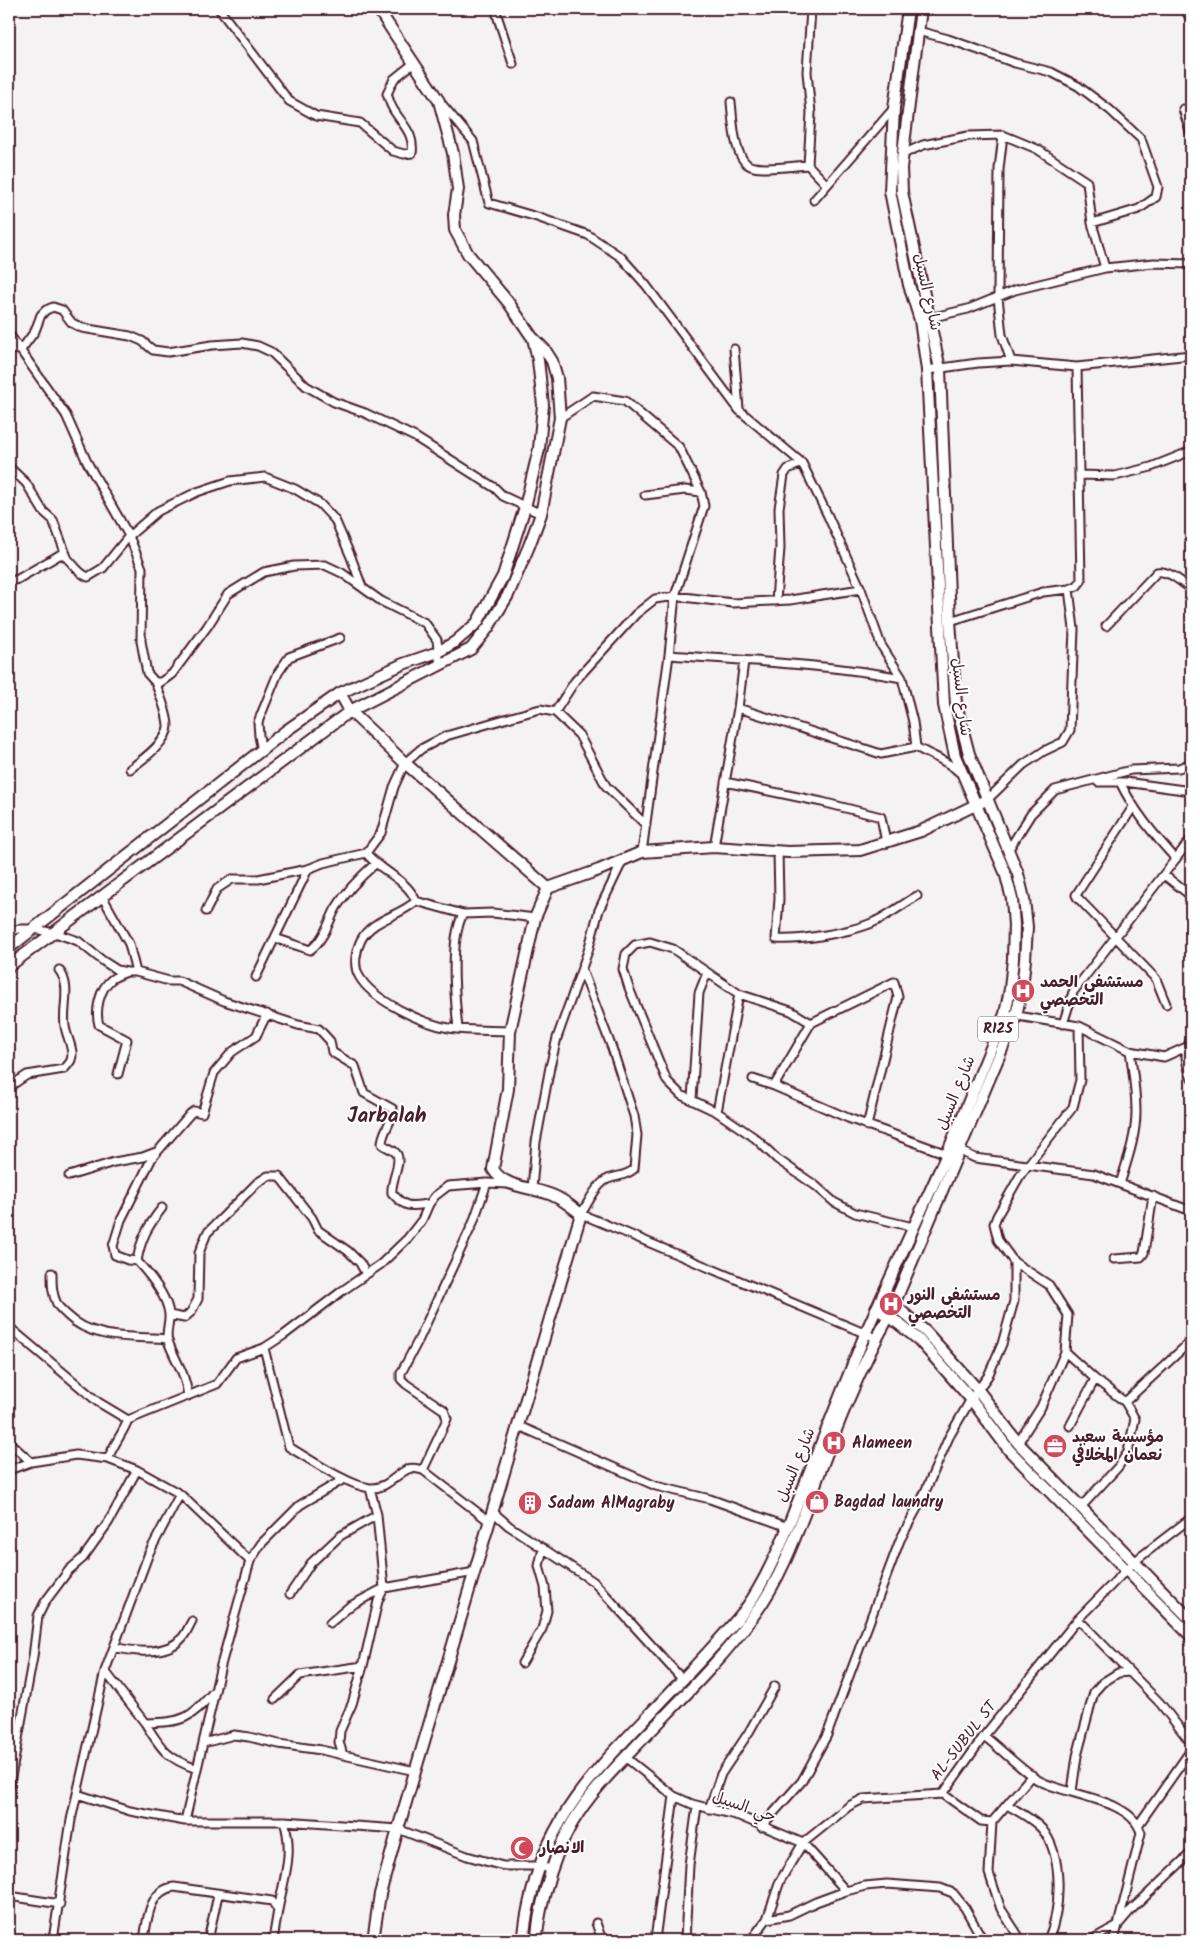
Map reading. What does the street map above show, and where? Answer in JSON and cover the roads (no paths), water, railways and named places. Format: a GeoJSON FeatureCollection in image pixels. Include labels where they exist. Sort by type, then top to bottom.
{"type":"FeatureCollection","features":[{"type":"Feature","properties":{"kind":"main road"},"geometry":{"type":"LineString","coordinates":[[9,966],[350,711],[471,649],[488,628],[508,595],[529,546],[541,514],[560,418],[557,378],[552,361],[545,350],[532,337],[508,302],[468,254],[455,230],[454,215],[458,189],[453,153],[439,101],[378,9]]}},
{"type":"Feature","properties":{"kind":"main road","name":"شارع السبل"},"geometry":{"type":"LineString","coordinates":[[524,1940],[527,1911],[538,1866],[558,1824],[585,1784],[683,1680],[745,1609],[765,1576],[788,1527],[865,1334],[947,1154],[1005,1014],[1014,959],[1012,899],[1005,872],[955,756],[944,705],[925,319],[909,285],[890,191],[894,108],[908,9]]}},
{"type":"Feature","properties":{"kind":"main road","name":"شارع السبل"},"geometry":{"type":"LineString","coordinates":[[537,1940],[540,1912],[551,1869],[580,1811],[595,1790],[730,1646],[755,1614],[791,1548],[830,1445],[876,1338],[889,1316],[1016,1016],[1022,988],[1027,927],[1024,899],[1009,849],[969,754],[956,704],[950,621],[940,369],[925,319],[902,192],[902,154],[921,9]]}},
{"type":"Feature","properties":{"kind":"main road"},"geometry":{"type":"LineString","coordinates":[[9,948],[287,730],[340,693],[403,664],[438,652],[455,642],[477,623],[503,576],[525,507],[539,448],[542,405],[538,360],[532,337]]}},
{"type":"Feature","properties":{"kind":"main road"},"geometry":{"type":"LineString","coordinates":[[340,693],[350,711],[548,888]]}},
{"type":"Feature","properties":{"kind":"main road"},"geometry":{"type":"LineString","coordinates":[[373,1940],[380,1894],[398,1828],[581,1214],[555,1196],[513,1184],[497,1175],[493,1169],[508,1089],[510,1031],[535,918],[548,888],[642,852],[714,847],[778,851],[860,850],[921,831],[988,799]]}},
{"type":"Feature","properties":{"kind":"main road"},"geometry":{"type":"LineString","coordinates":[[882,1298],[893,1304],[926,1332],[978,1390],[1018,1443],[1191,1620]]}},
{"type":"Feature","properties":{"kind":"main road"},"geometry":{"type":"LineString","coordinates":[[876,1309],[889,1316],[919,1340],[972,1399],[1009,1450],[1191,1636]]}},
{"type":"Feature","properties":{"kind":"street"},"geometry":{"type":"LineString","coordinates":[[219,9],[289,101],[316,116],[360,123],[393,151],[404,154],[412,153],[414,144],[410,133],[392,107],[387,94],[394,79],[414,63]]}},
{"type":"Feature","properties":{"kind":"street"},"geometry":{"type":"LineString","coordinates":[[495,9],[513,64]]}},
{"type":"Feature","properties":{"kind":"street"},"geometry":{"type":"LineString","coordinates":[[810,9],[807,72],[811,114],[808,165],[826,184]]}},
{"type":"Feature","properties":{"kind":"street"},"geometry":{"type":"LineString","coordinates":[[1185,9],[1191,20]]}},
{"type":"Feature","properties":{"kind":"street"},"geometry":{"type":"LineString","coordinates":[[918,31],[948,39],[1015,63],[1051,72],[1078,86],[1110,110],[1141,139],[1158,187],[1156,197],[1139,210],[1092,223]]}},
{"type":"Feature","properties":{"kind":"street"},"geometry":{"type":"LineString","coordinates":[[439,101],[473,141],[489,203],[588,235],[621,257],[646,285],[739,410],[802,463],[860,589],[881,645],[902,678],[913,722],[916,747]]}},
{"type":"Feature","properties":{"kind":"street"},"geometry":{"type":"LineString","coordinates":[[731,102],[737,147],[743,162],[752,167],[808,165]]}},
{"type":"Feature","properties":{"kind":"street"},"geometry":{"type":"LineString","coordinates":[[814,200],[894,108]]}},
{"type":"Feature","properties":{"kind":"street"},"geometry":{"type":"LineString","coordinates":[[1183,109],[1191,134]]}},
{"type":"Feature","properties":{"kind":"street"},"geometry":{"type":"LineString","coordinates":[[1003,134],[999,170],[998,297],[1002,336],[1011,361]]}},
{"type":"Feature","properties":{"kind":"street"},"geometry":{"type":"LineString","coordinates":[[902,154],[923,145],[968,136],[1003,134],[1037,149],[1087,182],[1092,223],[1105,268]]}},
{"type":"Feature","properties":{"kind":"street"},"geometry":{"type":"LineString","coordinates":[[925,319],[952,314],[1015,290],[1105,268],[1154,263],[1191,264]]}},
{"type":"Feature","properties":{"kind":"street"},"geometry":{"type":"LineString","coordinates":[[21,350],[35,331],[41,315],[53,307],[62,310],[72,323],[82,328],[130,336],[142,341],[153,350],[168,352],[212,344],[242,343],[258,346],[271,352],[306,386],[334,402],[365,413],[415,437],[495,488],[503,496],[541,514]]}},
{"type":"Feature","properties":{"kind":"street"},"geometry":{"type":"LineString","coordinates":[[9,334],[66,415],[87,462],[129,536],[142,568],[141,641],[147,672],[156,682],[168,725],[167,734],[153,750],[130,769]]}},
{"type":"Feature","properties":{"kind":"street"},"geometry":{"type":"LineString","coordinates":[[9,349],[21,350]]}},
{"type":"Feature","properties":{"kind":"street"},"geometry":{"type":"LineString","coordinates":[[734,349],[739,410]]}},
{"type":"Feature","properties":{"kind":"street"},"geometry":{"type":"LineString","coordinates":[[927,370],[1011,361],[1077,367],[1191,355]]}},
{"type":"Feature","properties":{"kind":"street"},"geometry":{"type":"LineString","coordinates":[[950,621],[1043,592],[1069,589],[1077,586],[1081,581],[1077,367]]}},
{"type":"Feature","properties":{"kind":"street"},"geometry":{"type":"LineString","coordinates":[[560,418],[593,396],[625,401],[679,447],[701,492],[704,506],[675,596],[669,655],[642,852]]}},
{"type":"Feature","properties":{"kind":"street"},"geometry":{"type":"LineString","coordinates":[[1079,475],[1115,476],[1151,468],[1191,451]]}},
{"type":"Feature","properties":{"kind":"street"},"geometry":{"type":"LineString","coordinates":[[776,601],[780,548],[779,508],[784,475],[788,469],[802,463]]}},
{"type":"Feature","properties":{"kind":"street"},"geometry":{"type":"LineString","coordinates":[[9,467],[26,483],[43,511],[53,520],[67,557],[82,575],[88,577],[103,568],[129,536],[158,511],[197,492],[230,481],[265,477],[295,489],[320,504],[335,520],[362,587]]}},
{"type":"Feature","properties":{"kind":"street"},"geometry":{"type":"LineString","coordinates":[[645,495],[685,490],[701,492]]}},
{"type":"Feature","properties":{"kind":"street"},"geometry":{"type":"LineString","coordinates":[[9,582],[18,579],[61,554],[67,557]]}},
{"type":"Feature","properties":{"kind":"street"},"geometry":{"type":"LineString","coordinates":[[156,682],[162,682],[172,674],[208,627],[228,594],[264,572],[294,566],[325,565],[342,572],[381,601],[425,623],[437,640],[440,666]]}},
{"type":"Feature","properties":{"kind":"street"},"geometry":{"type":"LineString","coordinates":[[1106,626],[1157,572],[1163,571],[1170,574],[1191,589]]}},
{"type":"Feature","properties":{"kind":"street"},"geometry":{"type":"LineString","coordinates":[[555,712],[575,681],[636,614],[656,598],[675,596],[733,603],[790,600],[860,589]]}},
{"type":"Feature","properties":{"kind":"street"},"geometry":{"type":"LineString","coordinates":[[988,799],[1024,765],[1044,751],[1063,742],[1070,730],[1074,629],[1069,589]]}},
{"type":"Feature","properties":{"kind":"street"},"geometry":{"type":"LineString","coordinates":[[262,751],[258,722],[278,673],[289,657],[340,638]]}},
{"type":"Feature","properties":{"kind":"street"},"geometry":{"type":"LineString","coordinates":[[669,655],[875,673],[902,678]]}},
{"type":"Feature","properties":{"kind":"street"},"geometry":{"type":"LineString","coordinates":[[714,847],[738,708],[744,661]]}},
{"type":"Feature","properties":{"kind":"street"},"geometry":{"type":"LineString","coordinates":[[738,708],[880,754],[916,747],[927,754],[951,763],[965,777]]}},
{"type":"Feature","properties":{"kind":"street"},"geometry":{"type":"LineString","coordinates":[[206,911],[217,889],[232,878],[258,878],[308,869],[323,863],[366,853],[381,833],[394,788],[406,763],[421,749],[446,736],[540,709],[555,712],[579,735],[606,786],[646,825]]}},
{"type":"Feature","properties":{"kind":"street"},"geometry":{"type":"LineString","coordinates":[[1009,849],[1032,814],[1056,790],[1131,770],[1179,768],[1191,764]]}},
{"type":"Feature","properties":{"kind":"street"},"geometry":{"type":"LineString","coordinates":[[726,782],[822,802],[881,817],[886,842]]}},
{"type":"Feature","properties":{"kind":"street"},"geometry":{"type":"LineString","coordinates":[[1087,782],[1120,782],[1191,791]]}},
{"type":"Feature","properties":{"kind":"street"},"geometry":{"type":"LineString","coordinates":[[1120,782],[1133,807],[1150,831],[1176,859]]}},
{"type":"Feature","properties":{"kind":"street"},"geometry":{"type":"LineString","coordinates":[[1133,807],[1076,895],[1156,979],[1166,1004]]}},
{"type":"Feature","properties":{"kind":"street"},"geometry":{"type":"LineString","coordinates":[[1063,1024],[1074,992],[1191,839]]}},
{"type":"Feature","properties":{"kind":"street"},"geometry":{"type":"LineString","coordinates":[[778,851],[779,899],[776,939],[788,940],[826,935],[874,922],[917,896]]}},
{"type":"Feature","properties":{"kind":"street"},"geometry":{"type":"LineString","coordinates":[[366,853],[375,864],[402,882],[416,901],[463,914],[493,913],[535,918]]}},
{"type":"Feature","properties":{"kind":"street"},"geometry":{"type":"LineString","coordinates":[[532,1189],[536,1142],[557,1038],[582,970],[599,910],[623,860]]}},
{"type":"Feature","properties":{"kind":"street"},"geometry":{"type":"LineString","coordinates":[[275,938],[310,950],[318,944],[336,908],[354,883],[375,864]]}},
{"type":"Feature","properties":{"kind":"street"},"geometry":{"type":"LineString","coordinates":[[256,977],[308,869]]}},
{"type":"Feature","properties":{"kind":"street"},"geometry":{"type":"LineString","coordinates":[[1164,875],[1191,896]]}},
{"type":"Feature","properties":{"kind":"street"},"geometry":{"type":"LineString","coordinates":[[102,896],[129,944],[136,972]]}},
{"type":"Feature","properties":{"kind":"street"},"geometry":{"type":"LineString","coordinates":[[416,901],[369,928],[361,940],[357,952],[356,967],[359,976],[370,990],[415,1018],[448,1028],[510,1031]]}},
{"type":"Feature","properties":{"kind":"street"},"geometry":{"type":"LineString","coordinates":[[458,1029],[455,957],[457,925],[463,914]]}},
{"type":"Feature","properties":{"kind":"street"},"geometry":{"type":"LineString","coordinates":[[9,932],[19,929],[55,932],[78,941],[117,970],[179,981],[224,1001],[298,1025],[319,1029],[330,1041],[332,1052],[355,1066],[364,1093],[393,1109],[393,1114],[382,1139],[382,1144],[398,1155],[398,1167],[391,1185],[392,1193],[405,1206],[429,1204]]}},
{"type":"Feature","properties":{"kind":"street"},"geometry":{"type":"LineString","coordinates":[[811,1023],[790,1011],[739,994],[673,949],[650,942],[635,945],[626,954],[623,969],[629,988],[667,1081],[681,1095],[717,1112],[754,1138],[777,1159],[816,1186],[834,1202],[855,1214],[913,1227]]}},
{"type":"Feature","properties":{"kind":"street"},"geometry":{"type":"LineString","coordinates":[[9,1087],[27,1075],[64,1069],[71,1060],[72,1050],[67,1039],[64,1012],[67,995],[64,976],[59,970]]}},
{"type":"Feature","properties":{"kind":"street"},"geometry":{"type":"LineString","coordinates":[[582,970],[612,1048],[634,1116],[637,1135],[634,1169],[628,1174],[608,1179],[599,1185],[581,1214],[876,1338]]}},
{"type":"Feature","properties":{"kind":"street"},"geometry":{"type":"LineString","coordinates":[[118,1074],[127,1040],[99,1025],[96,1015],[102,993],[111,980],[127,972]]}},
{"type":"Feature","properties":{"kind":"street"},"geometry":{"type":"LineString","coordinates":[[692,1099],[699,993],[707,972]]}},
{"type":"Feature","properties":{"kind":"street"},"geometry":{"type":"LineString","coordinates":[[774,1086],[811,1023],[894,982],[898,997],[868,1126]]}},
{"type":"Feature","properties":{"kind":"street"},"geometry":{"type":"LineString","coordinates":[[717,1112],[739,994]]}},
{"type":"Feature","properties":{"kind":"street"},"geometry":{"type":"LineString","coordinates":[[188,1396],[186,1379],[167,1339],[169,1315],[165,1299],[147,1272],[137,1261],[128,1260],[115,1254],[113,1246],[127,1206],[156,1152],[190,1114],[194,1111],[202,1112],[214,1073],[232,1052],[256,1036],[267,1014]]}},
{"type":"Feature","properties":{"kind":"street"},"geometry":{"type":"LineString","coordinates":[[1005,1014],[1079,1026],[1130,1051],[1164,1057],[1189,1046]]}},
{"type":"Feature","properties":{"kind":"street"},"geometry":{"type":"LineString","coordinates":[[1018,1443],[1041,1407],[1065,1352],[1068,1315],[1049,1285],[1014,1262],[998,1240],[994,1224],[1021,1174],[1072,1107],[1080,1080],[1079,1026]]}},
{"type":"Feature","properties":{"kind":"street"},"geometry":{"type":"LineString","coordinates":[[1191,1039],[1185,1061],[1191,1077]]}},
{"type":"Feature","properties":{"kind":"street"},"geometry":{"type":"LineString","coordinates":[[1120,1184],[1132,1144],[1136,1114],[1130,1051]]}},
{"type":"Feature","properties":{"kind":"street"},"geometry":{"type":"LineString","coordinates":[[753,1079],[868,1126],[947,1154]]}},
{"type":"Feature","properties":{"kind":"street"},"geometry":{"type":"LineString","coordinates":[[958,1150],[975,1158],[1094,1174],[1191,1211]]}},
{"type":"Feature","properties":{"kind":"street"},"geometry":{"type":"LineString","coordinates":[[69,1176],[114,1162],[143,1157],[156,1152]]}},
{"type":"Feature","properties":{"kind":"street"},"geometry":{"type":"LineString","coordinates":[[169,1315],[184,1318],[191,1312],[198,1299],[199,1253],[207,1233],[257,1183],[268,1176],[280,1176],[312,1218],[318,1230],[360,1262],[366,1274]]}},
{"type":"Feature","properties":{"kind":"street"},"geometry":{"type":"LineString","coordinates":[[423,1470],[447,1419],[444,1410],[401,1379],[401,1373],[419,1339],[472,1223],[486,1182]]}},
{"type":"Feature","properties":{"kind":"street"},"geometry":{"type":"LineString","coordinates":[[108,1459],[111,1449],[122,1436],[128,1420],[216,1384],[236,1358],[264,1348],[381,1264],[408,1238],[422,1220],[435,1196],[448,1186],[486,1182],[513,1184]]}},
{"type":"Feature","properties":{"kind":"street"},"geometry":{"type":"LineString","coordinates":[[1114,1259],[1141,1257],[1144,1252],[1153,1196]]}},
{"type":"Feature","properties":{"kind":"street"},"geometry":{"type":"LineString","coordinates":[[137,1261],[139,1248],[147,1228],[162,1208]]}},
{"type":"Feature","properties":{"kind":"street"},"geometry":{"type":"LineString","coordinates":[[761,1827],[802,1781],[827,1735],[900,1540],[921,1501],[949,1437],[988,1376],[1005,1336],[1014,1301],[1014,1262]]}},
{"type":"Feature","properties":{"kind":"street"},"geometry":{"type":"LineString","coordinates":[[52,1273],[53,1290],[58,1305],[72,1320],[91,1331],[109,1335],[167,1339]]}},
{"type":"Feature","properties":{"kind":"street"},"geometry":{"type":"LineString","coordinates":[[9,1327],[98,1402],[128,1420]]}},
{"type":"Feature","properties":{"kind":"street"},"geometry":{"type":"LineString","coordinates":[[1125,1402],[1191,1341]]}},
{"type":"Feature","properties":{"kind":"street"},"geometry":{"type":"LineString","coordinates":[[264,1348],[289,1447],[344,1479],[370,1488],[384,1485],[408,1469],[423,1470],[492,1517],[509,1526],[594,1582],[683,1680]]}},
{"type":"Feature","properties":{"kind":"street"},"geometry":{"type":"LineString","coordinates":[[1065,1352],[1094,1379],[1125,1402],[1135,1419],[1128,1452],[1118,1467],[1081,1507]]}},
{"type":"Feature","properties":{"kind":"street"},"geometry":{"type":"LineString","coordinates":[[1070,1426],[1094,1379]]}},
{"type":"Feature","properties":{"kind":"street"},"geometry":{"type":"LineString","coordinates":[[518,1426],[656,1486],[710,1499],[788,1527]]}},
{"type":"Feature","properties":{"kind":"street"},"geometry":{"type":"LineString","coordinates":[[9,1442],[31,1462]]}},
{"type":"Feature","properties":{"kind":"street"},"geometry":{"type":"LineString","coordinates":[[9,1470],[31,1462],[76,1454],[108,1459],[137,1470],[180,1494],[250,1561]]}},
{"type":"Feature","properties":{"kind":"street"},"geometry":{"type":"LineString","coordinates":[[9,1788],[33,1657],[38,1616],[45,1602],[69,1570],[83,1558],[108,1523],[137,1470]]}},
{"type":"Feature","properties":{"kind":"street"},"geometry":{"type":"LineString","coordinates":[[185,1821],[231,1624],[250,1561],[261,1544],[300,1505],[344,1479]]}},
{"type":"Feature","properties":{"kind":"street"},"geometry":{"type":"LineString","coordinates":[[343,1755],[338,1742],[340,1731],[352,1704],[378,1600],[384,1588],[377,1515],[370,1488]]}},
{"type":"Feature","properties":{"kind":"street"},"geometry":{"type":"LineString","coordinates":[[53,1940],[60,1904],[71,1820],[105,1671],[149,1552],[180,1494]]}},
{"type":"Feature","properties":{"kind":"street"},"geometry":{"type":"LineString","coordinates":[[290,1594],[311,1563],[340,1536],[377,1515]]}},
{"type":"Feature","properties":{"kind":"street","name":"AL-SUBUL ST"},"geometry":{"type":"LineString","coordinates":[[751,1940],[767,1919],[780,1881],[804,1843],[849,1806],[863,1799],[943,1794],[984,1736],[1078,1619],[1135,1561],[1191,1518]]}},
{"type":"Feature","properties":{"kind":"street"},"geometry":{"type":"LineString","coordinates":[[522,1662],[542,1629],[547,1611],[545,1587],[540,1566],[542,1548]]}},
{"type":"Feature","properties":{"kind":"street"},"geometry":{"type":"LineString","coordinates":[[330,1622],[350,1606],[384,1588],[475,1572]]}},
{"type":"Feature","properties":{"kind":"street"},"geometry":{"type":"LineString","coordinates":[[1078,1619],[1160,1703],[1191,1743]]}},
{"type":"Feature","properties":{"kind":"street"},"geometry":{"type":"LineString","coordinates":[[114,1647],[130,1652],[153,1652],[181,1639],[192,1621]]}},
{"type":"Feature","properties":{"kind":"street"},"geometry":{"type":"LineString","coordinates":[[275,1699],[300,1675],[363,1666]]}},
{"type":"Feature","properties":{"kind":"street"},"geometry":{"type":"LineString","coordinates":[[105,1671],[145,1723],[164,1752],[181,1763],[197,1769]]}},
{"type":"Feature","properties":{"kind":"street"},"geometry":{"type":"LineString","coordinates":[[1072,1792],[1076,1756],[1094,1692],[1102,1683],[1118,1673],[1129,1672]]}},
{"type":"Feature","properties":{"kind":"street"},"geometry":{"type":"LineString","coordinates":[[709,1809],[721,1774],[775,1686]]}},
{"type":"Feature","properties":{"kind":"street"},"geometry":{"type":"LineString","coordinates":[[145,1723],[171,1722],[189,1717],[204,1703],[216,1687]]}},
{"type":"Feature","properties":{"kind":"street"},"geometry":{"type":"LineString","coordinates":[[203,1743],[234,1735],[343,1755],[415,1771]]}},
{"type":"Feature","properties":{"kind":"street"},"geometry":{"type":"LineString","coordinates":[[984,1736],[1040,1781],[1114,1807],[1130,1816],[1139,1824],[1141,1833],[1114,1940]]}},
{"type":"Feature","properties":{"kind":"street"},"geometry":{"type":"LineString","coordinates":[[9,1747],[15,1757]]}},
{"type":"Feature","properties":{"kind":"street"},"geometry":{"type":"LineString","coordinates":[[1139,1824],[1191,1750]]}},
{"type":"Feature","properties":{"kind":"street","name":"حي السبل"},"geometry":{"type":"LineString","coordinates":[[626,1757],[674,1796],[697,1806],[739,1816],[761,1827],[804,1843],[846,1891]]}},
{"type":"Feature","properties":{"kind":"street"},"geometry":{"type":"LineString","coordinates":[[1021,1940],[1001,1909],[989,1873],[992,1822],[1032,1775]]}},
{"type":"Feature","properties":{"kind":"street"},"geometry":{"type":"LineString","coordinates":[[77,1794],[130,1811],[185,1821],[284,1822],[398,1828],[467,1856],[503,1866],[538,1866],[551,1869]]}},
{"type":"Feature","properties":{"kind":"street"},"geometry":{"type":"LineString","coordinates":[[943,1794],[981,1821],[992,1822]]}},
{"type":"Feature","properties":{"kind":"street"},"geometry":{"type":"LineString","coordinates":[[655,1940],[674,1796]]}},
{"type":"Feature","properties":{"kind":"street"},"geometry":{"type":"LineString","coordinates":[[1007,1805],[1041,1828],[1054,1856],[1058,1879],[1056,1912],[1048,1940]]}},
{"type":"Feature","properties":{"kind":"street"},"geometry":{"type":"LineString","coordinates":[[685,1940],[689,1866],[697,1806]]}},
{"type":"Feature","properties":{"kind":"street"},"geometry":{"type":"LineString","coordinates":[[273,1940],[290,1852],[284,1822]]}},
{"type":"Feature","properties":{"kind":"street"},"geometry":{"type":"LineString","coordinates":[[1091,1940],[1118,1926],[1130,1911],[1191,1853]]}},
{"type":"Feature","properties":{"kind":"street"},"geometry":{"type":"LineString","coordinates":[[767,1919],[789,1915],[816,1902],[864,1886],[888,1884],[940,1888],[953,1894],[965,1908],[983,1940]]}},
{"type":"Feature","properties":{"kind":"street"},"geometry":{"type":"LineString","coordinates":[[144,1940],[154,1899],[165,1888],[174,1887],[218,1895],[272,1901],[278,1910]]}},
{"type":"Feature","properties":{"kind":"street"},"geometry":{"type":"LineString","coordinates":[[208,1940],[218,1895]]}},
{"type":"Feature","properties":{"kind":"street"},"geometry":{"type":"LineString","coordinates":[[9,1896],[60,1904]]}},
{"type":"Feature","properties":{"kind":"street"},"geometry":{"type":"LineString","coordinates":[[596,1923],[602,1940]]}},
{"type":"Feature","properties":{"kind":"place","name":"مستشفى الحمد التخصصي"},"geometry":{"type":"Point","coordinates":[1023,991]}},
{"type":"Feature","properties":{"kind":"place","name":"مستشفى النور التخصصي"},"geometry":{"type":"Point","coordinates":[891,1304]}},
{"type":"Feature","properties":{"kind":"place","name":"Alameen"},"geometry":{"type":"Point","coordinates":[834,1443]}},
{"type":"Feature","properties":{"kind":"place","name":"مؤسسة سعيد نعمان المخلافي"},"geometry":{"type":"Point","coordinates":[1055,1446]}},
{"type":"Feature","properties":{"kind":"place","name":"Bagdad laundry"},"geometry":{"type":"Point","coordinates":[817,1502]}},
{"type":"Feature","properties":{"kind":"place","name":"Sadam AlMagraby"},"geometry":{"type":"Point","coordinates":[530,1503]}},
{"type":"Feature","properties":{"kind":"place","name":"الانصار"},"geometry":{"type":"Point","coordinates":[522,1848]}},
{"type":"Feature","properties":{"kind":"district","name":"Jarbalah"},"geometry":{"type":"Point","coordinates":[387,1116]}}]}
